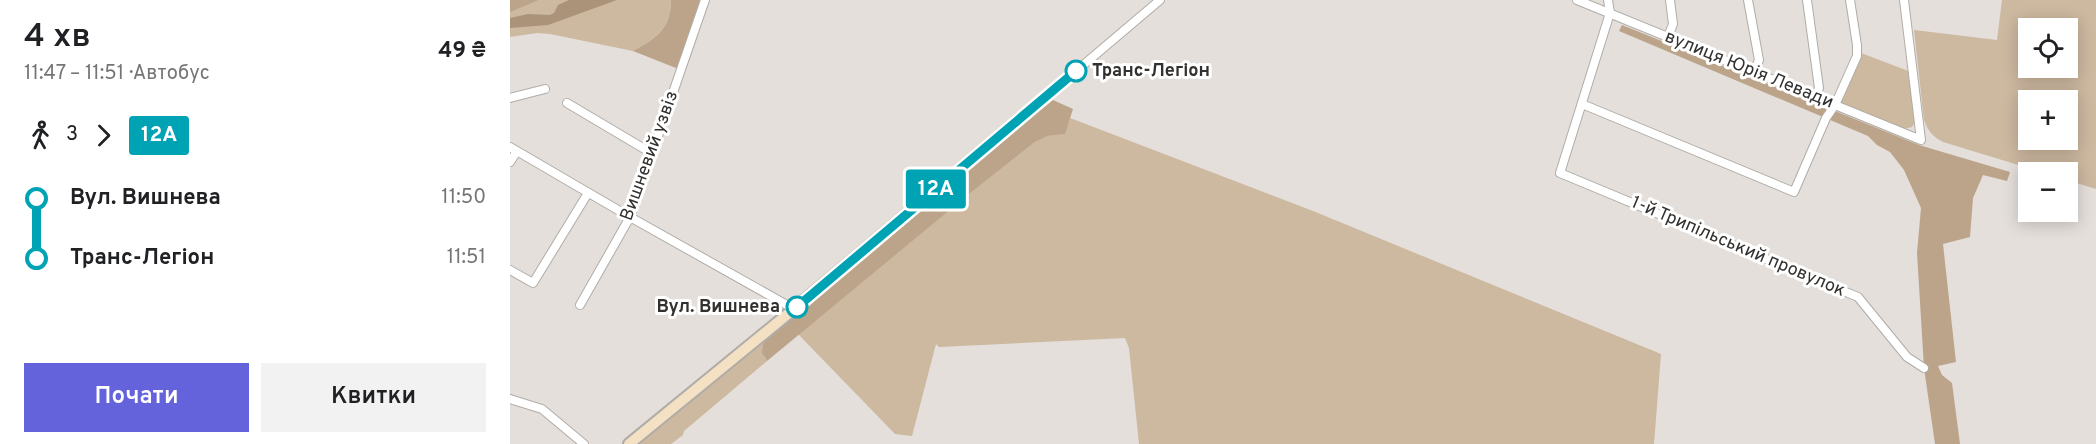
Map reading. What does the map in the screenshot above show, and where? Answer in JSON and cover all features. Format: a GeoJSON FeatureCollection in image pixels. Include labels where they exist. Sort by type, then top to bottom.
{"type":"FeatureCollection","features":[{"type":"Feature","properties":{"kind":"street","name":"Вишневий узвіз"},"geometry":{"type":"LineString","coordinates":[[580,305],[630,217],[705,0]]}},
{"type":"Feature","properties":{"kind":"street"},"geometry":{"type":"LineString","coordinates":[[629,444],[794,309],[1160,0]]}},
{"type":"Feature","properties":{"kind":"street","name":"вулиця Юрія Левади"},"geometry":{"type":"LineString","coordinates":[[1577,0],[1921,140],[1904,0]]}},
{"type":"Feature","properties":{"kind":"street"},"geometry":{"type":"LineString","coordinates":[[1608,0],[1610,13],[1582,104],[1794,192],[1826,118],[1835,105],[1857,56],[1850,0]]}},
{"type":"Feature","properties":{"kind":"street"},"geometry":{"type":"LineString","coordinates":[[1668,37],[1673,24],[1670,0]]}},
{"type":"Feature","properties":{"kind":"street"},"geometry":{"type":"LineString","coordinates":[[1748,0],[1759,60],[1754,72]]}},
{"type":"Feature","properties":{"kind":"street"},"geometry":{"type":"LineString","coordinates":[[1807,0],[1819,88],[1815,97]]}},
{"type":"Feature","properties":{"kind":"street"},"geometry":{"type":"LineString","coordinates":[[510,98],[545,89]]}},
{"type":"Feature","properties":{"kind":"street"},"geometry":{"type":"LineString","coordinates":[[567,103],[653,154]]}},
{"type":"Feature","properties":{"kind":"street","name":"1-й Трипільський провулок"},"geometry":{"type":"LineString","coordinates":[[1582,104],[1560,173],[1858,297],[1907,357],[1924,368]]}},
{"type":"Feature","properties":{"kind":"street"},"geometry":{"type":"LineString","coordinates":[[510,162],[514,149],[794,309]]}},
{"type":"Feature","properties":{"kind":"street"},"geometry":{"type":"LineString","coordinates":[[510,270],[533,283],[588,193]]}},
{"type":"Feature","properties":{"kind":"street"},"geometry":{"type":"LineString","coordinates":[[510,399],[542,409],[584,444]]}},
{"type":"Feature","properties":{"kind":"shaded area"},"geometry":{"type":"Polygon","coordinates":[[[510,0],[539,0],[510,12],[510,0]]]}},
{"type":"Feature","properties":{"kind":"shaded area"},"geometry":{"type":"Polygon","coordinates":[[[539,0],[588,0],[607,3],[617,0],[671,0],[668,18],[661,31],[633,51],[550,34],[537,33],[510,37],[510,11],[539,0]]]}},
{"type":"Feature","properties":{"kind":"shaded area"},"geometry":{"type":"Polygon","coordinates":[[[569,0],[617,0],[548,25],[510,28],[510,18],[528,14],[550,15],[554,13],[558,5],[569,0]]]}},
{"type":"Feature","properties":{"kind":"shaded area"},"geometry":{"type":"Polygon","coordinates":[[[671,0],[705,0],[681,70],[633,51],[661,32],[668,18],[671,0]]]}},
{"type":"Feature","properties":{"kind":"shaded area"},"geometry":{"type":"Polygon","coordinates":[[[2002,0],[2096,0],[2096,189],[2078,183],[2078,162],[2018,162],[2018,165],[1943,142],[1934,136],[1924,120],[1914,30],[1997,40],[2002,0]]]}},
{"type":"Feature","properties":{"kind":"shaded area"},"geometry":{"type":"Polygon","coordinates":[[[1622,25],[1919,145],[2010,172],[2007,181],[1983,175],[1973,198],[1970,237],[1943,244],[1956,362],[1938,366],[1942,375],[1952,383],[1960,444],[1935,444],[1924,368],[1917,253],[1921,208],[1904,170],[1890,152],[1877,145],[1868,136],[1619,31],[1622,25]]]}},
{"type":"Feature","properties":{"kind":"shaded area"},"geometry":{"type":"Polygon","coordinates":[[[1861,53],[1911,72],[1916,120],[1912,127],[1904,129],[1839,104],[1861,53]]]}},
{"type":"Feature","properties":{"kind":"shaded area"},"geometry":{"type":"Polygon","coordinates":[[[1053,100],[1073,109],[1065,134],[1048,136],[1035,142],[968,195],[957,182],[958,176],[1053,100]]]}},
{"type":"Feature","properties":{"kind":"shaded area"},"geometry":{"type":"Polygon","coordinates":[[[1070,118],[1313,211],[1661,354],[1654,444],[1139,444],[1129,348],[1125,338],[939,347],[936,344],[912,436],[895,434],[798,334],[962,199],[950,188],[957,182],[968,195],[1035,142],[1048,136],[1064,134],[1070,118]]]}},
{"type":"Feature","properties":{"kind":"shaded area"},"geometry":{"type":"Polygon","coordinates":[[[945,188],[953,189],[963,199],[767,361],[762,353],[764,339],[945,188]]]}},
{"type":"Feature","properties":{"kind":"shaded area"},"geometry":{"type":"Polygon","coordinates":[[[764,339],[764,357],[767,361],[684,431],[683,435],[671,444],[629,444],[764,339]]]}},
{"type":"Feature","properties":{"kind":"bus line","name":"12А"},"geometry":{"type":"LineString","coordinates":[[797,307],[1076,71]]}},
{"type":"Feature","properties":{"kind":"place","name":"Транс-Легіон"},"geometry":{"type":"Point","coordinates":[1076,71]}},
{"type":"Feature","properties":{"kind":"place","name":"Вул. Вишнева"},"geometry":{"type":"Point","coordinates":[797,307]}}]}
